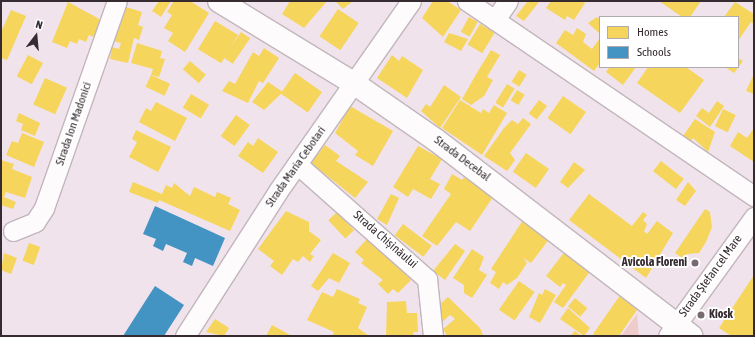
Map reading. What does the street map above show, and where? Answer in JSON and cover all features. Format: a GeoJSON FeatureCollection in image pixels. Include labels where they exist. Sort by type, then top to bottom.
{"type":"FeatureCollection","features":[{"type":"Feature","properties":{"kind":"main road","name":"Strada Decebal"},"geometry":{"type":"LineString","coordinates":[[219,1],[355,84],[506,192],[678,332]]}},
{"type":"Feature","properties":{"kind":"street","name":"Strada Ion Madonici"},"geometry":{"type":"LineString","coordinates":[[13,231],[35,222],[44,208],[117,1]]}},
{"type":"Feature","properties":{"kind":"street","name":"Strada Maria Cebotari"},"geometry":{"type":"LineString","coordinates":[[185,336],[297,164],[355,84],[411,1]]}},
{"type":"Feature","properties":{"kind":"street"},"geometry":{"type":"LineString","coordinates":[[467,1],[754,196]]}},
{"type":"Feature","properties":{"kind":"street"},"geometry":{"type":"LineString","coordinates":[[494,20],[508,1]]}},
{"type":"Feature","properties":{"kind":"street","name":"Strada Chișinăului"},"geometry":{"type":"LineString","coordinates":[[297,164],[427,279],[433,336]]}},
{"type":"Feature","properties":{"kind":"street","name":"Strada Ștefan cel Mare"},"geometry":{"type":"LineString","coordinates":[[678,332],[753,221]]}},
{"type":"Feature","properties":{"kind":"shaded area"},"geometry":{"type":"Polygon","coordinates":[[[637,314],[639,336],[621,336],[637,314]]]}},
{"type":"Feature","properties":{"kind":"building: Homes"},"geometry":{"type":"Polygon","coordinates":[[[159,1],[171,1],[161,17],[152,11],[159,1]]]}},
{"type":"Feature","properties":{"kind":"building: Homes"},"geometry":{"type":"Polygon","coordinates":[[[174,1],[190,1],[209,13],[185,52],[168,41],[173,33],[164,28],[172,15],[167,12],[174,1]]]}},
{"type":"Feature","properties":{"kind":"building: Homes"},"geometry":{"type":"Polygon","coordinates":[[[290,1],[327,1],[304,28],[282,14],[290,1]]]}},
{"type":"Feature","properties":{"kind":"building: Homes"},"geometry":{"type":"Polygon","coordinates":[[[335,1],[353,1],[343,9],[335,1]]]}},
{"type":"Feature","properties":{"kind":"building: Homes"},"geometry":{"type":"Polygon","coordinates":[[[433,1],[447,1],[461,10],[443,37],[422,18],[433,1]]]}},
{"type":"Feature","properties":{"kind":"building: Homes"},"geometry":{"type":"Polygon","coordinates":[[[528,1],[539,2],[524,21],[516,16],[528,1]]]}},
{"type":"Feature","properties":{"kind":"building: Homes"},"geometry":{"type":"Polygon","coordinates":[[[551,1],[583,1],[585,3],[574,20],[567,16],[565,20],[546,8],[551,1]]]}},
{"type":"Feature","properties":{"kind":"building: Homes"},"geometry":{"type":"Polygon","coordinates":[[[659,1],[701,1],[691,16],[681,16],[659,1]]]}},
{"type":"Feature","properties":{"kind":"building: Homes"},"geometry":{"type":"Polygon","coordinates":[[[68,2],[103,21],[96,38],[89,35],[86,42],[79,39],[77,44],[70,41],[67,48],[52,42],[68,2]]]}},
{"type":"Feature","properties":{"kind":"building: Homes"},"geometry":{"type":"Polygon","coordinates":[[[735,2],[754,14],[754,24],[751,22],[739,40],[739,16],[725,16],[735,2]]]}},
{"type":"Feature","properties":{"kind":"building: Homes"},"geometry":{"type":"Polygon","coordinates":[[[123,6],[142,12],[138,25],[143,27],[139,40],[134,38],[128,63],[110,59],[112,47],[119,49],[121,43],[112,41],[123,6]]]}},
{"type":"Feature","properties":{"kind":"building: Homes"},"geometry":{"type":"Polygon","coordinates":[[[338,9],[359,23],[340,50],[320,36],[338,9]]]}},
{"type":"Feature","properties":{"kind":"building: Homes"},"geometry":{"type":"Polygon","coordinates":[[[11,10],[26,16],[7,60],[1,58],[1,32],[11,10]]]}},
{"type":"Feature","properties":{"kind":"building: Homes"},"geometry":{"type":"Polygon","coordinates":[[[469,17],[478,22],[470,37],[461,32],[469,17]]]}},
{"type":"Feature","properties":{"kind":"building: Homes"},"geometry":{"type":"Polygon","coordinates":[[[597,17],[599,19],[599,33],[588,23],[597,17]]]}},
{"type":"Feature","properties":{"kind":"building: Homes"},"geometry":{"type":"Polygon","coordinates":[[[215,21],[238,35],[221,63],[198,49],[215,21]]]}},
{"type":"Feature","properties":{"kind":"building: Homes"},"geometry":{"type":"Polygon","coordinates":[[[480,24],[495,33],[482,53],[468,45],[480,24]]]}},
{"type":"Feature","properties":{"kind":"building: Homes"},"geometry":{"type":"Polygon","coordinates":[[[577,28],[586,34],[583,42],[592,49],[599,39],[599,64],[594,71],[556,43],[565,30],[573,35],[577,28]]]}},
{"type":"Feature","properties":{"kind":"building: Homes"},"geometry":{"type":"Polygon","coordinates":[[[241,32],[250,38],[233,64],[224,58],[241,32]]]}},
{"type":"Feature","properties":{"kind":"building: Homes"},"geometry":{"type":"Polygon","coordinates":[[[449,33],[468,39],[461,51],[444,42],[449,33]]]}},
{"type":"Feature","properties":{"kind":"building: Homes"},"geometry":{"type":"Polygon","coordinates":[[[137,43],[162,51],[160,58],[165,59],[159,77],[151,75],[153,69],[131,63],[137,43]]]}},
{"type":"Feature","properties":{"kind":"building: Homes"},"geometry":{"type":"Polygon","coordinates":[[[264,48],[279,58],[263,83],[259,81],[248,103],[222,91],[229,81],[235,84],[253,52],[259,56],[264,48]]]}},
{"type":"Feature","properties":{"kind":"building: Homes"},"geometry":{"type":"Polygon","coordinates":[[[491,50],[500,55],[487,77],[493,80],[484,96],[471,105],[462,99],[491,50]]]}},
{"type":"Feature","properties":{"kind":"building: Homes"},"geometry":{"type":"Polygon","coordinates":[[[28,55],[43,63],[32,84],[17,76],[28,55]]]}},
{"type":"Feature","properties":{"kind":"building: Homes"},"geometry":{"type":"Polygon","coordinates":[[[392,55],[399,61],[402,56],[423,70],[407,98],[377,78],[392,55]]]}},
{"type":"Feature","properties":{"kind":"building: Homes"},"geometry":{"type":"Polygon","coordinates":[[[739,59],[743,61],[739,66],[739,59]]]}},
{"type":"Feature","properties":{"kind":"building: Homes"},"geometry":{"type":"Polygon","coordinates":[[[190,61],[206,75],[199,83],[183,69],[190,61]]]}},
{"type":"Feature","properties":{"kind":"building: Homes"},"geometry":{"type":"Polygon","coordinates":[[[609,68],[635,68],[623,85],[606,72],[609,68]]]}},
{"type":"Feature","properties":{"kind":"building: Homes"},"geometry":{"type":"Polygon","coordinates":[[[647,68],[687,68],[704,80],[680,113],[637,83],[647,68]]]}},
{"type":"Feature","properties":{"kind":"building: Homes"},"geometry":{"type":"Polygon","coordinates":[[[726,68],[738,68],[734,73],[726,68]]]}},
{"type":"Feature","properties":{"kind":"building: Homes"},"geometry":{"type":"Polygon","coordinates":[[[519,70],[527,75],[519,87],[512,82],[519,70]]]}},
{"type":"Feature","properties":{"kind":"building: Homes"},"geometry":{"type":"Polygon","coordinates":[[[295,73],[322,92],[308,112],[281,93],[295,73]]]}},
{"type":"Feature","properties":{"kind":"building: Homes"},"geometry":{"type":"Polygon","coordinates":[[[754,74],[754,94],[746,91],[754,74]]]}},
{"type":"Feature","properties":{"kind":"building: Homes"},"geometry":{"type":"Polygon","coordinates":[[[151,75],[170,84],[165,96],[146,87],[151,75]]]}},
{"type":"Feature","properties":{"kind":"building: Homes"},"geometry":{"type":"Polygon","coordinates":[[[45,78],[67,88],[55,114],[33,104],[45,78]]]}},
{"type":"Feature","properties":{"kind":"building: Homes"},"geometry":{"type":"Polygon","coordinates":[[[268,82],[283,92],[264,110],[252,102],[268,82]]]}},
{"type":"Feature","properties":{"kind":"building: Homes"},"geometry":{"type":"Polygon","coordinates":[[[507,84],[515,89],[503,107],[495,103],[507,84]]]}},
{"type":"Feature","properties":{"kind":"building: Homes"},"geometry":{"type":"Polygon","coordinates":[[[444,85],[461,97],[440,128],[421,111],[426,104],[430,107],[444,85]]]}},
{"type":"Feature","properties":{"kind":"building: Homes"},"geometry":{"type":"Polygon","coordinates":[[[517,90],[525,95],[518,105],[511,100],[517,90]]]}},
{"type":"Feature","properties":{"kind":"building: Homes"},"geometry":{"type":"Polygon","coordinates":[[[191,94],[209,105],[201,119],[183,108],[191,94]]]}},
{"type":"Feature","properties":{"kind":"building: Homes"},"geometry":{"type":"Polygon","coordinates":[[[563,96],[586,112],[570,134],[548,118],[563,96]]]}},
{"type":"Feature","properties":{"kind":"building: Homes"},"geometry":{"type":"Polygon","coordinates":[[[460,100],[481,113],[483,109],[489,113],[494,105],[507,113],[482,155],[442,128],[460,100]]]}},
{"type":"Feature","properties":{"kind":"building: Homes"},"geometry":{"type":"Polygon","coordinates":[[[539,100],[547,106],[537,120],[529,114],[539,100]]]}},
{"type":"Feature","properties":{"kind":"building: Homes"},"geometry":{"type":"Polygon","coordinates":[[[717,101],[724,106],[710,127],[696,116],[702,108],[709,113],[717,101]]]}},
{"type":"Feature","properties":{"kind":"building: Homes"},"geometry":{"type":"Polygon","coordinates":[[[156,102],[187,118],[175,141],[139,122],[146,108],[151,111],[156,102]]]}},
{"type":"Feature","properties":{"kind":"building: Homes"},"geometry":{"type":"Polygon","coordinates":[[[350,106],[393,131],[373,166],[355,155],[358,151],[335,133],[350,106]]]}},
{"type":"Feature","properties":{"kind":"building: Homes"},"geometry":{"type":"Polygon","coordinates":[[[723,109],[736,115],[728,132],[715,126],[723,109]]]}},
{"type":"Feature","properties":{"kind":"building: Homes"},"geometry":{"type":"Polygon","coordinates":[[[19,113],[40,123],[35,136],[21,130],[23,124],[16,121],[19,113]]]}},
{"type":"Feature","properties":{"kind":"building: Homes"},"geometry":{"type":"Polygon","coordinates":[[[236,115],[250,125],[234,146],[221,136],[236,115]]]}},
{"type":"Feature","properties":{"kind":"building: Homes"},"geometry":{"type":"Polygon","coordinates":[[[523,118],[531,124],[510,153],[515,160],[507,171],[484,156],[504,128],[512,120],[518,124],[523,118]]]}},
{"type":"Feature","properties":{"kind":"building: Homes"},"geometry":{"type":"Polygon","coordinates":[[[695,119],[715,132],[708,152],[693,138],[691,141],[683,136],[695,119]]]}},
{"type":"Feature","properties":{"kind":"building: Homes"},"geometry":{"type":"Polygon","coordinates":[[[754,128],[754,162],[730,146],[738,132],[747,138],[754,128]]]}},
{"type":"Feature","properties":{"kind":"building: Homes"},"geometry":{"type":"Polygon","coordinates":[[[136,130],[171,147],[158,172],[129,157],[137,142],[132,139],[136,130]]]}},
{"type":"Feature","properties":{"kind":"building: Homes"},"geometry":{"type":"Polygon","coordinates":[[[22,133],[44,142],[34,167],[6,155],[12,141],[18,143],[22,133]]]}},
{"type":"Feature","properties":{"kind":"building: Homes"},"geometry":{"type":"Polygon","coordinates":[[[258,138],[278,152],[263,173],[238,156],[248,142],[253,146],[258,138]]]}},
{"type":"Feature","properties":{"kind":"building: Homes"},"geometry":{"type":"Polygon","coordinates":[[[325,145],[340,156],[336,161],[368,182],[355,198],[311,163],[325,145]]]}},
{"type":"Feature","properties":{"kind":"building: Homes"},"geometry":{"type":"Polygon","coordinates":[[[418,146],[442,159],[430,179],[440,184],[431,199],[413,189],[408,197],[393,187],[418,146]]]}},
{"type":"Feature","properties":{"kind":"building: Homes"},"geometry":{"type":"Polygon","coordinates":[[[526,153],[549,169],[536,188],[513,172],[526,153]]]}},
{"type":"Feature","properties":{"kind":"building: Homes"},"geometry":{"type":"Polygon","coordinates":[[[1,160],[14,164],[12,169],[32,177],[25,198],[6,192],[4,197],[16,202],[13,209],[1,205],[1,160]]]}},
{"type":"Feature","properties":{"kind":"building: Homes"},"geometry":{"type":"Polygon","coordinates":[[[661,161],[684,179],[676,189],[653,171],[661,161]]]}},
{"type":"Feature","properties":{"kind":"building: Homes"},"geometry":{"type":"Polygon","coordinates":[[[574,162],[585,170],[568,188],[560,182],[574,162]]]}},
{"type":"Feature","properties":{"kind":"building: Homes"},"geometry":{"type":"Polygon","coordinates":[[[452,174],[462,180],[464,177],[493,197],[470,231],[456,222],[437,246],[422,236],[451,194],[444,189],[452,174]]]}},
{"type":"Feature","properties":{"kind":"building: Homes"},"geometry":{"type":"Polygon","coordinates":[[[133,182],[162,194],[166,185],[172,188],[174,183],[190,196],[194,187],[215,197],[217,192],[231,198],[228,204],[240,210],[230,231],[159,200],[158,203],[129,192],[133,182]]]}},
{"type":"Feature","properties":{"kind":"building: Homes"},"geometry":{"type":"Polygon","coordinates":[[[688,182],[696,191],[685,206],[676,200],[688,182]]]}},
{"type":"Feature","properties":{"kind":"building: Homes"},"geometry":{"type":"Polygon","coordinates":[[[391,194],[399,198],[387,225],[377,219],[391,194]]]}},
{"type":"Feature","properties":{"kind":"building: Homes"},"geometry":{"type":"Polygon","coordinates":[[[589,194],[632,226],[643,212],[647,215],[643,220],[647,224],[644,231],[647,234],[657,221],[673,233],[646,278],[569,220],[589,194]]]}},
{"type":"Feature","properties":{"kind":"building: Homes"},"geometry":{"type":"Polygon","coordinates":[[[705,209],[710,212],[712,227],[706,242],[699,253],[687,254],[684,259],[675,253],[705,209]]]}},
{"type":"Feature","properties":{"kind":"building: Homes"},"geometry":{"type":"Polygon","coordinates":[[[286,211],[309,222],[309,231],[321,240],[310,254],[314,256],[310,262],[303,256],[298,262],[293,259],[282,275],[270,266],[274,261],[258,249],[286,211]]]}},
{"type":"Feature","properties":{"kind":"building: Homes"},"geometry":{"type":"Polygon","coordinates":[[[337,212],[354,230],[345,238],[328,220],[337,212]]]}},
{"type":"Feature","properties":{"kind":"building: Homes"},"geometry":{"type":"Polygon","coordinates":[[[523,220],[550,238],[531,263],[523,258],[527,263],[517,278],[507,285],[503,282],[499,289],[490,283],[496,272],[491,269],[523,220]]]}},
{"type":"Feature","properties":{"kind":"building: Homes"},"geometry":{"type":"Polygon","coordinates":[[[403,224],[432,246],[423,257],[395,235],[403,224]]]}},
{"type":"Feature","properties":{"kind":"building: Homes"},"geometry":{"type":"Polygon","coordinates":[[[368,238],[411,280],[398,293],[393,289],[388,294],[378,284],[383,280],[361,263],[364,260],[355,252],[368,238]]]}},
{"type":"Feature","properties":{"kind":"building: Homes"},"geometry":{"type":"Polygon","coordinates":[[[29,243],[40,247],[34,265],[23,261],[29,243]]]}},
{"type":"Feature","properties":{"kind":"building: Homes"},"geometry":{"type":"Polygon","coordinates":[[[455,244],[465,251],[445,280],[433,271],[455,244]]]}},
{"type":"Feature","properties":{"kind":"building: Homes"},"geometry":{"type":"Polygon","coordinates":[[[472,249],[484,257],[479,270],[487,275],[472,298],[464,293],[464,285],[453,278],[472,249]]]}},
{"type":"Feature","properties":{"kind":"building: Homes"},"geometry":{"type":"Polygon","coordinates":[[[566,250],[591,270],[563,308],[554,302],[566,285],[563,283],[560,287],[546,276],[566,250]]]}},
{"type":"Feature","properties":{"kind":"building: Homes"},"geometry":{"type":"Polygon","coordinates":[[[4,253],[17,258],[11,274],[1,270],[4,253]]]}},
{"type":"Feature","properties":{"kind":"building: Homes"},"geometry":{"type":"Polygon","coordinates":[[[333,253],[350,263],[339,283],[329,278],[318,291],[311,286],[333,253]]]}},
{"type":"Feature","properties":{"kind":"building: Homes"},"geometry":{"type":"Polygon","coordinates":[[[754,275],[754,336],[731,336],[719,328],[754,275]]]}},
{"type":"Feature","properties":{"kind":"building: Homes"},"geometry":{"type":"Polygon","coordinates":[[[519,281],[535,292],[514,321],[499,310],[519,281]]]}},
{"type":"Feature","properties":{"kind":"building: Homes"},"geometry":{"type":"Polygon","coordinates":[[[337,289],[360,299],[358,303],[367,307],[358,328],[369,336],[332,336],[334,332],[307,320],[322,292],[333,297],[337,289]]]}},
{"type":"Feature","properties":{"kind":"building: Homes"},"geometry":{"type":"Polygon","coordinates":[[[545,289],[556,295],[540,323],[529,317],[539,293],[542,295],[545,289]]]}},
{"type":"Feature","properties":{"kind":"building: Homes"},"geometry":{"type":"Polygon","coordinates":[[[621,294],[639,307],[619,336],[596,336],[593,334],[621,294]]]}},
{"type":"Feature","properties":{"kind":"building: Homes"},"geometry":{"type":"Polygon","coordinates":[[[448,297],[480,328],[483,335],[447,336],[443,329],[455,319],[450,315],[441,323],[437,307],[448,297]]]}},
{"type":"Feature","properties":{"kind":"building: Homes"},"geometry":{"type":"Polygon","coordinates":[[[575,298],[587,308],[580,317],[568,306],[575,298]]]}},
{"type":"Feature","properties":{"kind":"building: Homes"},"geometry":{"type":"Polygon","coordinates":[[[406,301],[407,313],[417,313],[418,332],[413,332],[414,336],[386,336],[387,302],[406,301]]]}},
{"type":"Feature","properties":{"kind":"building: Homes"},"geometry":{"type":"Polygon","coordinates":[[[568,308],[590,328],[584,336],[560,319],[568,308]]]}},
{"type":"Feature","properties":{"kind":"building: Homes"},"geometry":{"type":"Polygon","coordinates":[[[215,319],[229,328],[224,336],[206,332],[215,319]]]}},
{"type":"Feature","properties":{"kind":"building: Homes"},"geometry":{"type":"Polygon","coordinates":[[[272,325],[292,336],[266,336],[272,325]]]}},
{"type":"Feature","properties":{"kind":"building: Homes"},"geometry":{"type":"Polygon","coordinates":[[[575,331],[581,336],[570,336],[575,331]]]}},
{"type":"Feature","properties":{"kind":"building: Schools"},"geometry":{"type":"Polygon","coordinates":[[[155,206],[225,238],[213,266],[195,258],[192,266],[183,262],[187,253],[166,244],[163,251],[153,246],[156,239],[143,234],[155,206]]]}},
{"type":"Feature","properties":{"kind":"building: Schools"},"geometry":{"type":"Polygon","coordinates":[[[155,286],[184,305],[164,336],[123,336],[155,286]]]}},
{"type":"Feature","properties":{"kind":"place","name":"Avicola Floreni"},"geometry":{"type":"Point","coordinates":[695,263]}},
{"type":"Feature","properties":{"kind":"place","name":"Kiosk"},"geometry":{"type":"Point","coordinates":[701,315]}}]}
